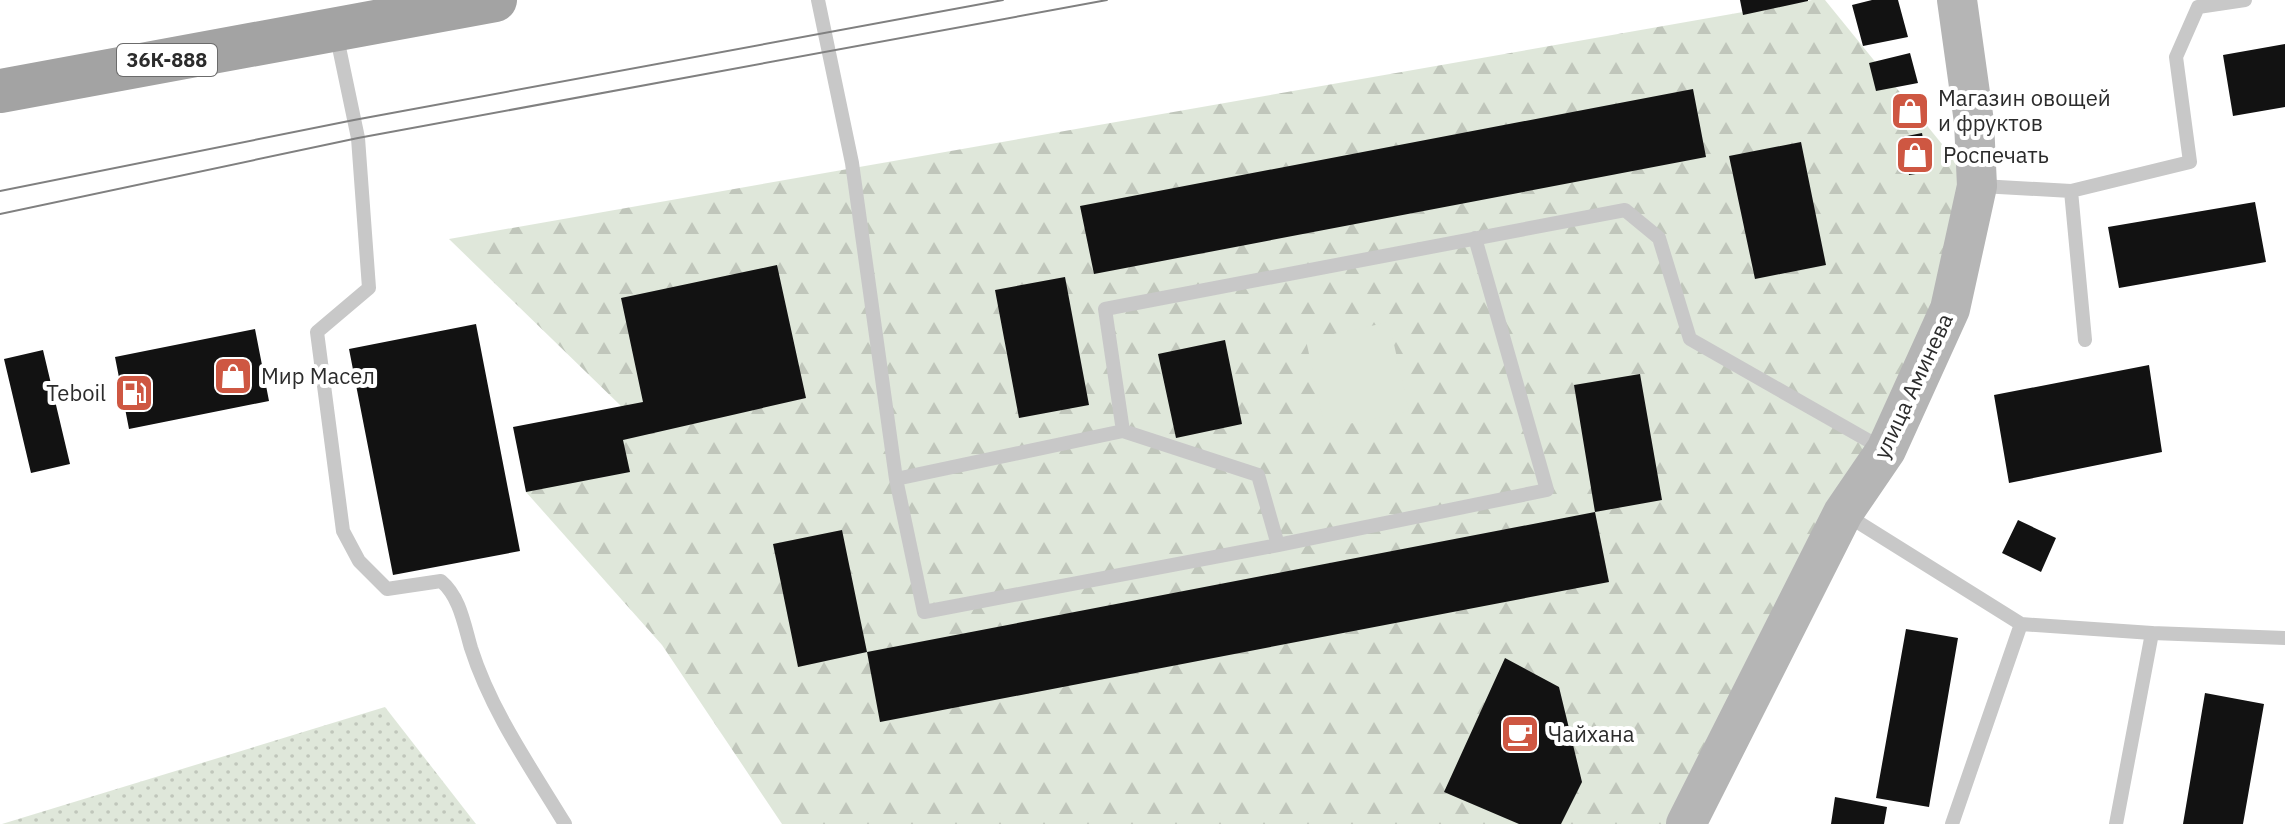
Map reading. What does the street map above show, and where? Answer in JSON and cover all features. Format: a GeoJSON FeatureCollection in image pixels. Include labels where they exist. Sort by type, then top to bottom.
{"type":"FeatureCollection","features":[{"type":"Feature","properties":{"kind":"main road","name":"36К-888"},"geometry":{"type":"LineString","coordinates":[[0,91],[495,0]]}},
{"type":"Feature","properties":{"kind":"street","name":"улица Аминева"},"geometry":{"type":"LineString","coordinates":[[1686,824],[1843,513],[1886,450],[1950,309],[1977,186],[1974,122],[1957,0]]}},
{"type":"Feature","properties":{"kind":"lane"},"geometry":{"type":"LineString","coordinates":[[818,0],[852,163],[896,479],[924,612],[1547,490],[1475,238]]}},
{"type":"Feature","properties":{"kind":"lane"},"geometry":{"type":"LineString","coordinates":[[1977,186],[2071,191],[2190,162],[2176,57],[2198,7],[2245,0]]}},
{"type":"Feature","properties":{"kind":"lane"},"geometry":{"type":"LineString","coordinates":[[335,29],[358,138],[369,288],[317,332],[343,531],[359,561],[387,589],[441,581],[454,592],[475,661],[513,739],[565,824]]}},
{"type":"Feature","properties":{"kind":"lane"},"geometry":{"type":"LineString","coordinates":[[2071,191],[2085,340]]}},
{"type":"Feature","properties":{"kind":"lane"},"geometry":{"type":"LineString","coordinates":[[1123,431],[1105,309],[1625,210],[1659,238],[1690,339],[1886,450]]}},
{"type":"Feature","properties":{"kind":"lane"},"geometry":{"type":"LineString","coordinates":[[896,479],[1123,431],[1258,475],[1278,545]]}},
{"type":"Feature","properties":{"kind":"lane"},"geometry":{"type":"LineString","coordinates":[[1843,513],[2021,624],[2285,638]]}},
{"type":"Feature","properties":{"kind":"lane"},"geometry":{"type":"LineString","coordinates":[[1952,824],[2021,624]]}},
{"type":"Feature","properties":{"kind":"lane"},"geometry":{"type":"LineString","coordinates":[[2116,824],[2152,633]]}},
{"type":"Feature","properties":{"kind":"green space"},"geometry":{"type":"Polygon","coordinates":[[[1825,0],[1976,186],[1950,309],[1686,824],[782,824],[662,645],[526,492],[621,406],[449,239],[1825,0]]]}},
{"type":"Feature","properties":{"kind":"green space"},"geometry":{"type":"Polygon","coordinates":[[[1389,322],[1409,411],[1325,429],[1306,340],[1389,322]]]}},
{"type":"Feature","properties":{"kind":"green space"},"geometry":{"type":"Polygon","coordinates":[[[385,707],[476,824],[2,824],[385,707]]]}},
{"type":"Feature","properties":{"kind":"building"},"geometry":{"type":"Polygon","coordinates":[[[1740,0],[1808,0],[1808,1],[1743,15],[1740,0]]]}},
{"type":"Feature","properties":{"kind":"building"},"geometry":{"type":"Polygon","coordinates":[[[1872,0],[1898,0],[1908,37],[1863,46],[1852,5],[1872,0]]]}},
{"type":"Feature","properties":{"kind":"building"},"geometry":{"type":"Polygon","coordinates":[[[2285,44],[2285,107],[2233,116],[2223,55],[2285,44]]]}},
{"type":"Feature","properties":{"kind":"building"},"geometry":{"type":"Polygon","coordinates":[[[1910,53],[1918,83],[1876,91],[1869,63],[1910,53]]]}},
{"type":"Feature","properties":{"kind":"building"},"geometry":{"type":"Polygon","coordinates":[[[1693,89],[1706,157],[1094,274],[1080,206],[1693,89]]]}},
{"type":"Feature","properties":{"kind":"building","name":"Магазин овощей и фруктов"},"geometry":{"type":"Polygon","coordinates":[[[1916,94],[1922,124],[1906,128],[1899,99],[1916,94]]]}},
{"type":"Feature","properties":{"kind":"building","name":"Роспечать"},"geometry":{"type":"Polygon","coordinates":[[[1922,133],[1929,172],[1909,175],[1902,137],[1922,133]]]}},
{"type":"Feature","properties":{"kind":"building"},"geometry":{"type":"Polygon","coordinates":[[[1801,142],[1826,265],[1755,279],[1729,156],[1801,142]]]}},
{"type":"Feature","properties":{"kind":"building"},"geometry":{"type":"Polygon","coordinates":[[[2255,202],[2266,262],[2119,288],[2108,227],[2255,202]]]}},
{"type":"Feature","properties":{"kind":"building"},"geometry":{"type":"Polygon","coordinates":[[[777,265],[806,398],[623,440],[630,472],[526,492],[513,427],[643,402],[621,298],[777,265]]]}},
{"type":"Feature","properties":{"kind":"building"},"geometry":{"type":"Polygon","coordinates":[[[1065,277],[1089,405],[1019,418],[995,290],[1065,277]]]}},
{"type":"Feature","properties":{"kind":"building"},"geometry":{"type":"Polygon","coordinates":[[[476,324],[520,551],[393,575],[349,349],[476,324]]]}},
{"type":"Feature","properties":{"kind":"building"},"geometry":{"type":"Polygon","coordinates":[[[255,329],[269,401],[129,429],[115,357],[255,329]]]}},
{"type":"Feature","properties":{"kind":"building"},"geometry":{"type":"Polygon","coordinates":[[[1225,340],[1242,424],[1176,438],[1158,354],[1225,340]]]}},
{"type":"Feature","properties":{"kind":"building"},"geometry":{"type":"Polygon","coordinates":[[[43,350],[70,464],[31,473],[4,359],[43,350]]]}},
{"type":"Feature","properties":{"kind":"building"},"geometry":{"type":"Polygon","coordinates":[[[2149,365],[2162,452],[2009,483],[1994,395],[2149,365]]]}},
{"type":"Feature","properties":{"kind":"building"},"geometry":{"type":"Polygon","coordinates":[[[1640,374],[1662,500],[1595,512],[1574,385],[1640,374]]]}},
{"type":"Feature","properties":{"kind":"building"},"geometry":{"type":"Polygon","coordinates":[[[1595,512],[1609,582],[880,722],[867,652],[1595,512]]]}},
{"type":"Feature","properties":{"kind":"building"},"geometry":{"type":"Polygon","coordinates":[[[2018,520],[2056,538],[2041,572],[2002,553],[2018,520]]]}},
{"type":"Feature","properties":{"kind":"building"},"geometry":{"type":"Polygon","coordinates":[[[842,530],[867,652],[798,667],[773,544],[842,530]]]}},
{"type":"Feature","properties":{"kind":"building"},"geometry":{"type":"Polygon","coordinates":[[[1906,629],[1958,638],[1929,807],[1876,798],[1906,629]]]}},
{"type":"Feature","properties":{"kind":"building","name":"Чайхана"},"geometry":{"type":"Polygon","coordinates":[[[1505,658],[1559,687],[1582,782],[1561,824],[1519,824],[1444,792],[1505,658]]]}},
{"type":"Feature","properties":{"kind":"building"},"geometry":{"type":"Polygon","coordinates":[[[2205,693],[2264,704],[2243,824],[2183,824],[2205,693]]]}},
{"type":"Feature","properties":{"kind":"building"},"geometry":{"type":"Polygon","coordinates":[[[1835,797],[1887,807],[1884,824],[1831,824],[1835,797]]]}},
{"type":"Feature","properties":{"kind":"tram line"},"geometry":{"type":"LineString","coordinates":[[0,191],[354,120],[1003,0]]}},
{"type":"Feature","properties":{"kind":"tram line"},"geometry":{"type":"LineString","coordinates":[[0,214],[358,138],[1107,0]]}},
{"type":"Feature","properties":{"kind":"place","name":"Магазин овощей и фруктов"},"geometry":{"type":"Point","coordinates":[1910,111]}},
{"type":"Feature","properties":{"kind":"place","name":"Роспечать"},"geometry":{"type":"Point","coordinates":[1915,155]}},
{"type":"Feature","properties":{"kind":"place","name":"Мир Масел"},"geometry":{"type":"Point","coordinates":[233,376]}},
{"type":"Feature","properties":{"kind":"place","name":"Teboil"},"geometry":{"type":"Point","coordinates":[134,393]}},
{"type":"Feature","properties":{"kind":"place","name":"Чайхана"},"geometry":{"type":"Point","coordinates":[1520,734]}}]}
